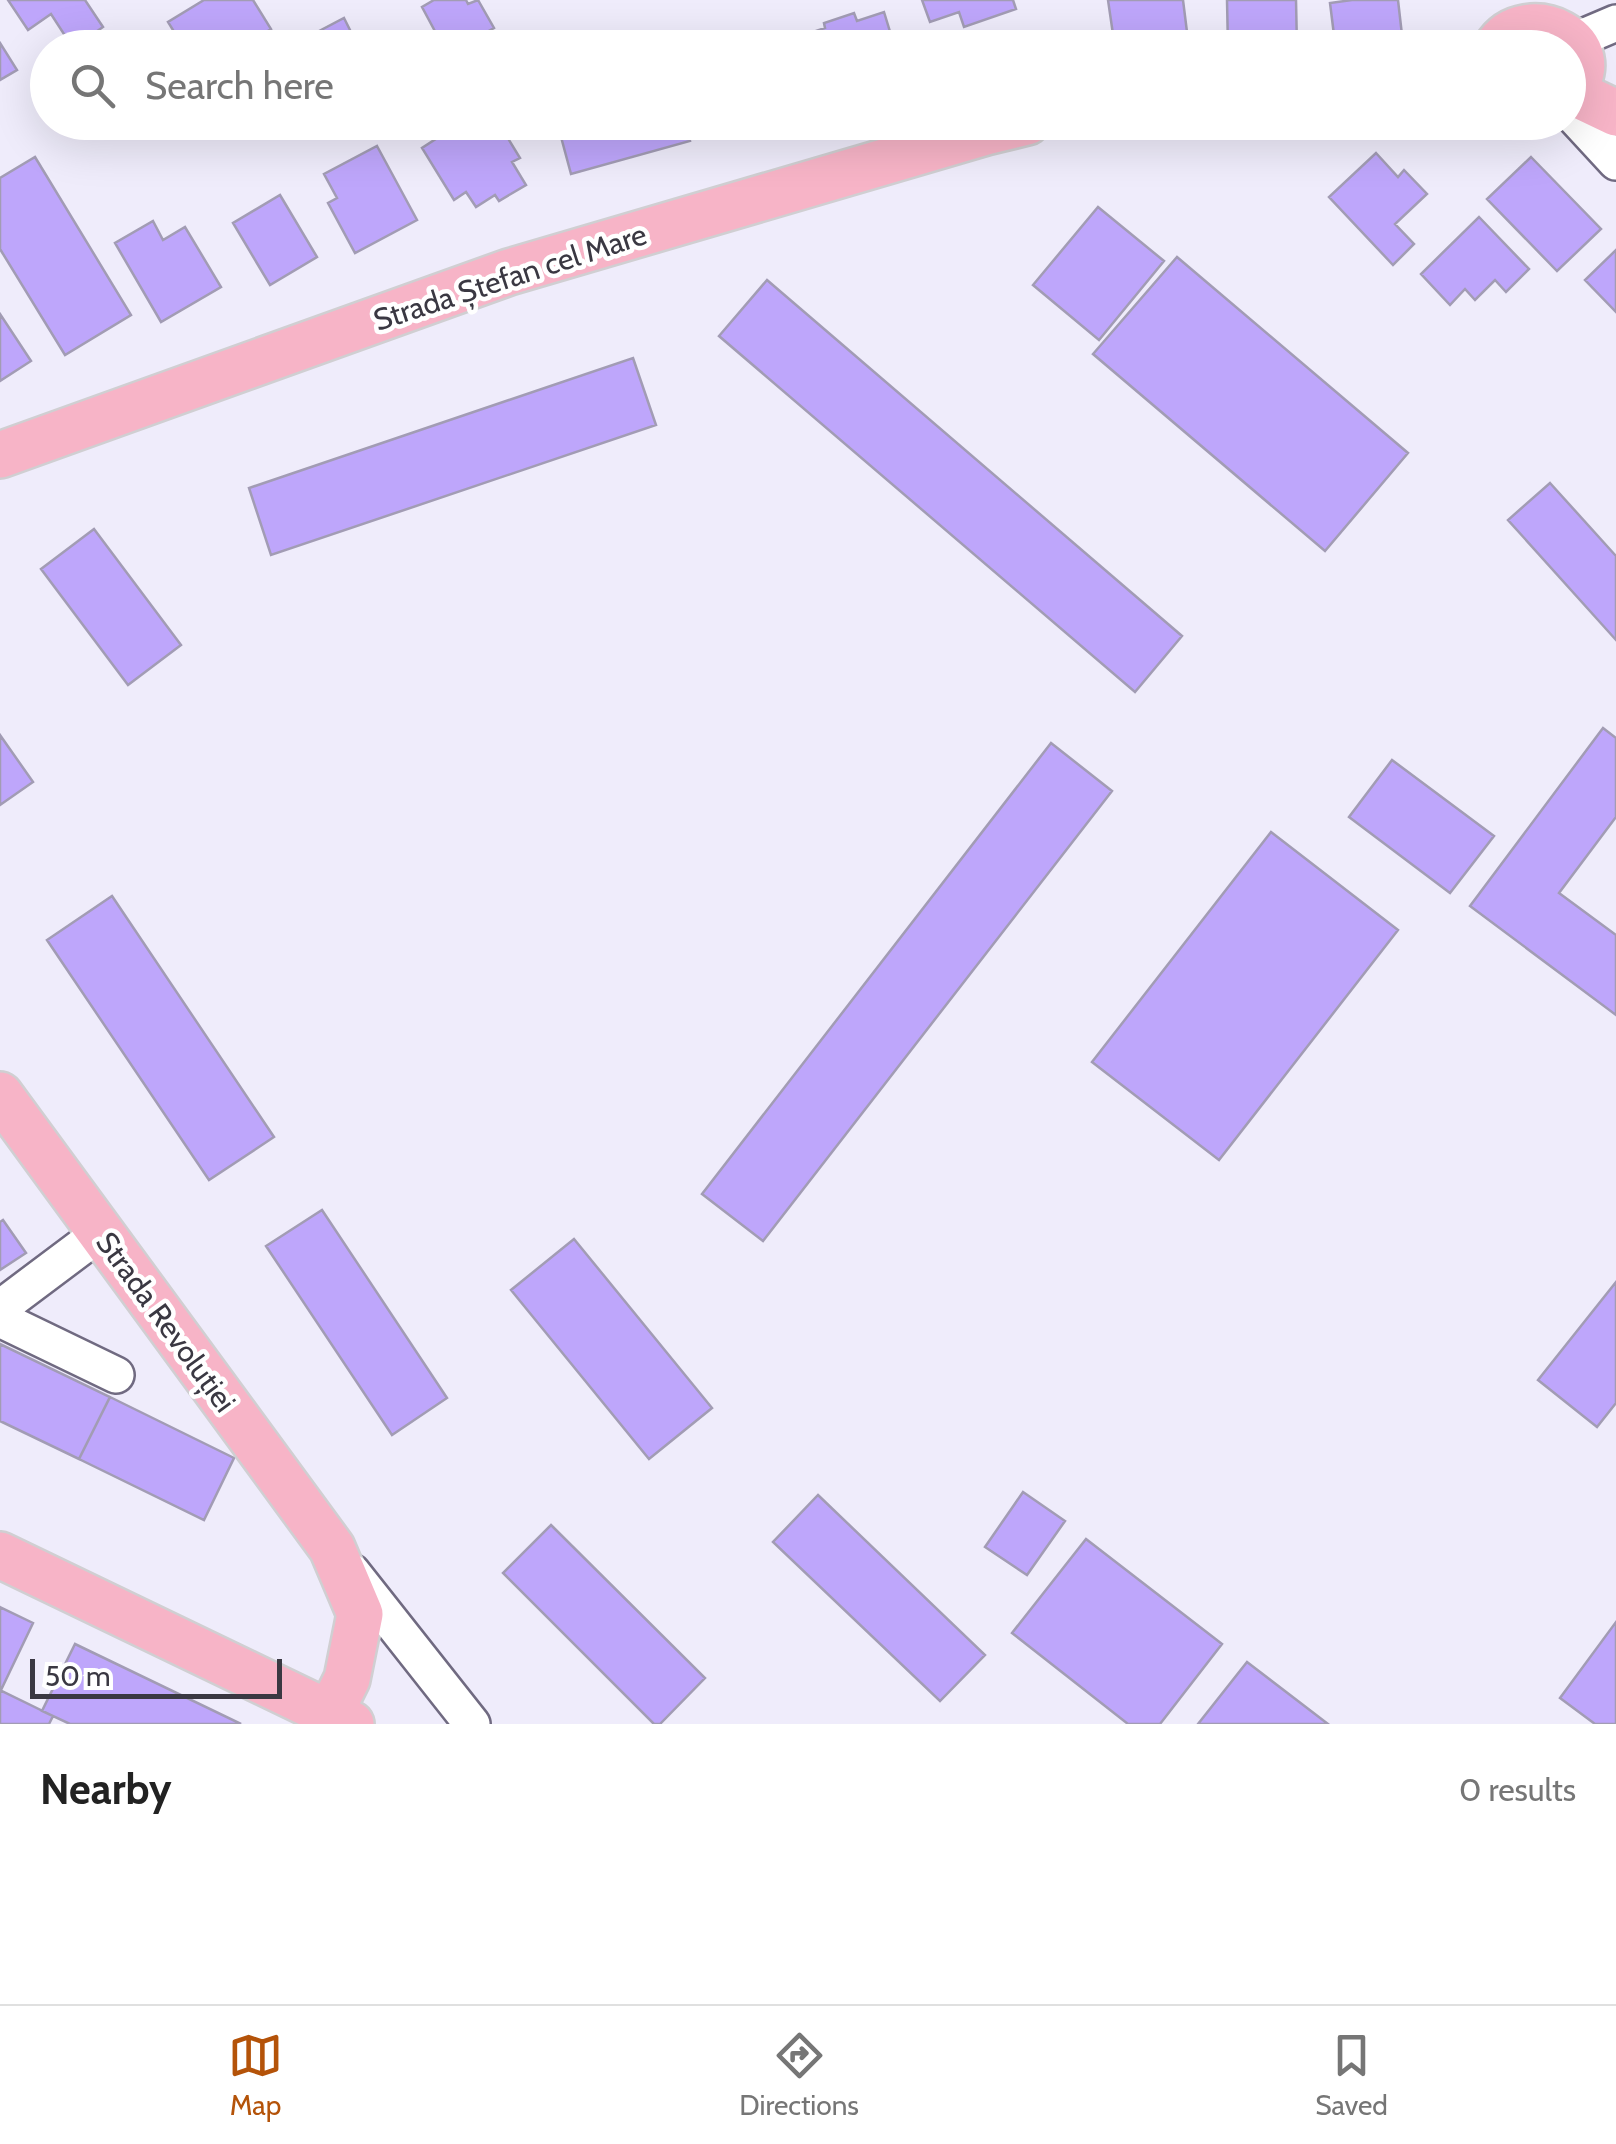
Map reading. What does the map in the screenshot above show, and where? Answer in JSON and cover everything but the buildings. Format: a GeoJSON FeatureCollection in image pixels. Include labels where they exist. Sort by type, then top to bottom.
{"type":"FeatureCollection","features":[{"type":"Feature","properties":{"kind":"main road"},"geometry":{"type":"LineString","coordinates":[[1510,19],[1557,23],[1596,32],[1586,56]]}},
{"type":"Feature","properties":{"kind":"main road"},"geometry":{"type":"LineString","coordinates":[[1586,104],[1616,113]]}},
{"type":"Feature","properties":{"kind":"main road","name":"Strada Ștefan cel Mare"},"geometry":{"type":"LineString","coordinates":[[0,455],[509,272],[965,140]]}},
{"type":"Feature","properties":{"kind":"main road","name":"Strada Revoluției"},"geometry":{"type":"LineString","coordinates":[[0,1095],[332,1548],[360,1614],[341,1719]]}},
{"type":"Feature","properties":{"kind":"main road"},"geometry":{"type":"LineString","coordinates":[[0,1556],[341,1719]]}},
{"type":"Feature","properties":{"kind":"street"},"geometry":{"type":"LineString","coordinates":[[1586,121],[1616,162]]}},
{"type":"Feature","properties":{"kind":"street"},"geometry":{"type":"LineString","coordinates":[[0,1308],[100,1234]]}},
{"type":"Feature","properties":{"kind":"street"},"geometry":{"type":"LineString","coordinates":[[0,1319],[116,1376]]}},
{"type":"Feature","properties":{"kind":"street","name":"Strada Revoluției"},"geometry":{"type":"LineString","coordinates":[[332,1548],[472,1724]]}}]}
